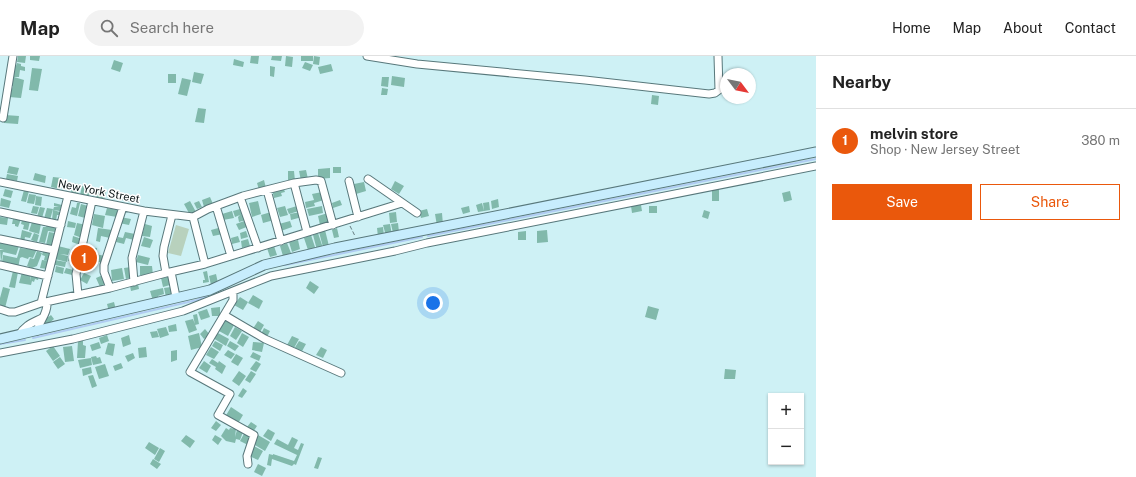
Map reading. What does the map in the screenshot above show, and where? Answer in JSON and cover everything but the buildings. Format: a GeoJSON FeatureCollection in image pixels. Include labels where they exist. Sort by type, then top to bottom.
{"type":"FeatureCollection","features":[{"type":"Feature","properties":{"kind":"street"},"geometry":{"type":"LineString","coordinates":[[3,118],[13,56]]}},
{"type":"Feature","properties":{"kind":"street"},"geometry":{"type":"LineString","coordinates":[[367,56],[417,64],[585,80],[709,94],[715,93],[719,90],[718,56]]}},
{"type":"Feature","properties":{"kind":"street"},"geometry":{"type":"LineString","coordinates":[[0,339],[210,290],[264,265],[274,262],[424,229],[816,152]]}},
{"type":"Feature","properties":{"kind":"street"},"geometry":{"type":"LineString","coordinates":[[0,353],[73,339],[175,314],[271,276],[395,251],[426,243],[816,166]]}},
{"type":"Feature","properties":{"kind":"street"},"geometry":{"type":"LineString","coordinates":[[368,179],[417,213]]}},
{"type":"Feature","properties":{"kind":"street"},"geometry":{"type":"LineString","coordinates":[[205,264],[193,217],[240,197],[294,183],[316,180],[321,181],[333,225]]}},
{"type":"Feature","properties":{"kind":"street"},"geometry":{"type":"LineString","coordinates":[[349,181],[358,217]]}},
{"type":"Feature","properties":{"kind":"street","name":"New York Street"},"geometry":{"type":"LineString","coordinates":[[0,182],[144,211],[193,217]]}},
{"type":"Feature","properties":{"kind":"street"},"geometry":{"type":"LineString","coordinates":[[294,183],[308,232]]}},
{"type":"Feature","properties":{"kind":"street"},"geometry":{"type":"LineString","coordinates":[[267,190],[281,240]]}},
{"type":"Feature","properties":{"kind":"street"},"geometry":{"type":"LineString","coordinates":[[37,330],[47,308],[44,302],[48,276],[68,196]]}},
{"type":"Feature","properties":{"kind":"street"},"geometry":{"type":"LineString","coordinates":[[240,197],[258,248]]}},
{"type":"Feature","properties":{"kind":"street"},"geometry":{"type":"LineString","coordinates":[[78,295],[76,274],[92,201]]}},
{"type":"Feature","properties":{"kind":"street"},"geometry":{"type":"LineString","coordinates":[[0,309],[15,312],[44,302],[110,288],[205,264],[402,203]]}},
{"type":"Feature","properties":{"kind":"street"},"geometry":{"type":"LineString","coordinates":[[216,206],[231,256]]}},
{"type":"Feature","properties":{"kind":"street"},"geometry":{"type":"LineString","coordinates":[[110,288],[104,272],[104,265],[123,207]]}},
{"type":"Feature","properties":{"kind":"street"},"geometry":{"type":"LineString","coordinates":[[134,282],[132,258],[144,211]]}},
{"type":"Feature","properties":{"kind":"street"},"geometry":{"type":"LineString","coordinates":[[0,212],[61,226]]}},
{"type":"Feature","properties":{"kind":"street"},"geometry":{"type":"LineString","coordinates":[[172,215],[162,256],[169,272],[176,298]]}},
{"type":"Feature","properties":{"kind":"street"},"geometry":{"type":"LineString","coordinates":[[424,229],[426,243]]}},
{"type":"Feature","properties":{"kind":"street"},"geometry":{"type":"LineString","coordinates":[[0,239],[54,250]]}},
{"type":"Feature","properties":{"kind":"street"},"geometry":{"type":"LineString","coordinates":[[0,264],[48,276]]}},
{"type":"Feature","properties":{"kind":"street"},"geometry":{"type":"LineString","coordinates":[[233,292],[234,300],[190,372],[230,394],[218,416],[254,435],[247,456],[248,464]]}},
{"type":"Feature","properties":{"kind":"street"},"geometry":{"type":"LineString","coordinates":[[224,315],[265,339],[341,373]]}},
{"type":"Feature","properties":{"kind":"street"},"geometry":{"type":"LineString","coordinates":[[30,347],[23,334],[23,328],[42,318]]}},
{"type":"Feature","properties":{"kind":"path"},"geometry":{"type":"LineString","coordinates":[[346,220],[359,243]]}},
{"type":"Feature","properties":{"kind":"green space"},"geometry":{"type":"Polygon","coordinates":[[[176,225],[189,229],[181,256],[168,253],[176,225]]]}},
{"type":"Feature","properties":{"kind":"waterway"},"geometry":{"type":"LineString","coordinates":[[428,236],[816,159]]}},
{"type":"Feature","properties":{"kind":"waterway"},"geometry":{"type":"LineString","coordinates":[[285,265],[422,237]]}},
{"type":"Feature","properties":{"kind":"waterway"},"geometry":{"type":"LineString","coordinates":[[33,338],[197,300],[208,295]]}},
{"type":"Feature","properties":{"kind":"waterway"},"geometry":{"type":"LineString","coordinates":[[0,344],[25,340]]}},
{"type":"Feature","properties":{"kind":"place","name":"melvin store"},"geometry":{"type":"Point","coordinates":[84,258]}}]}
